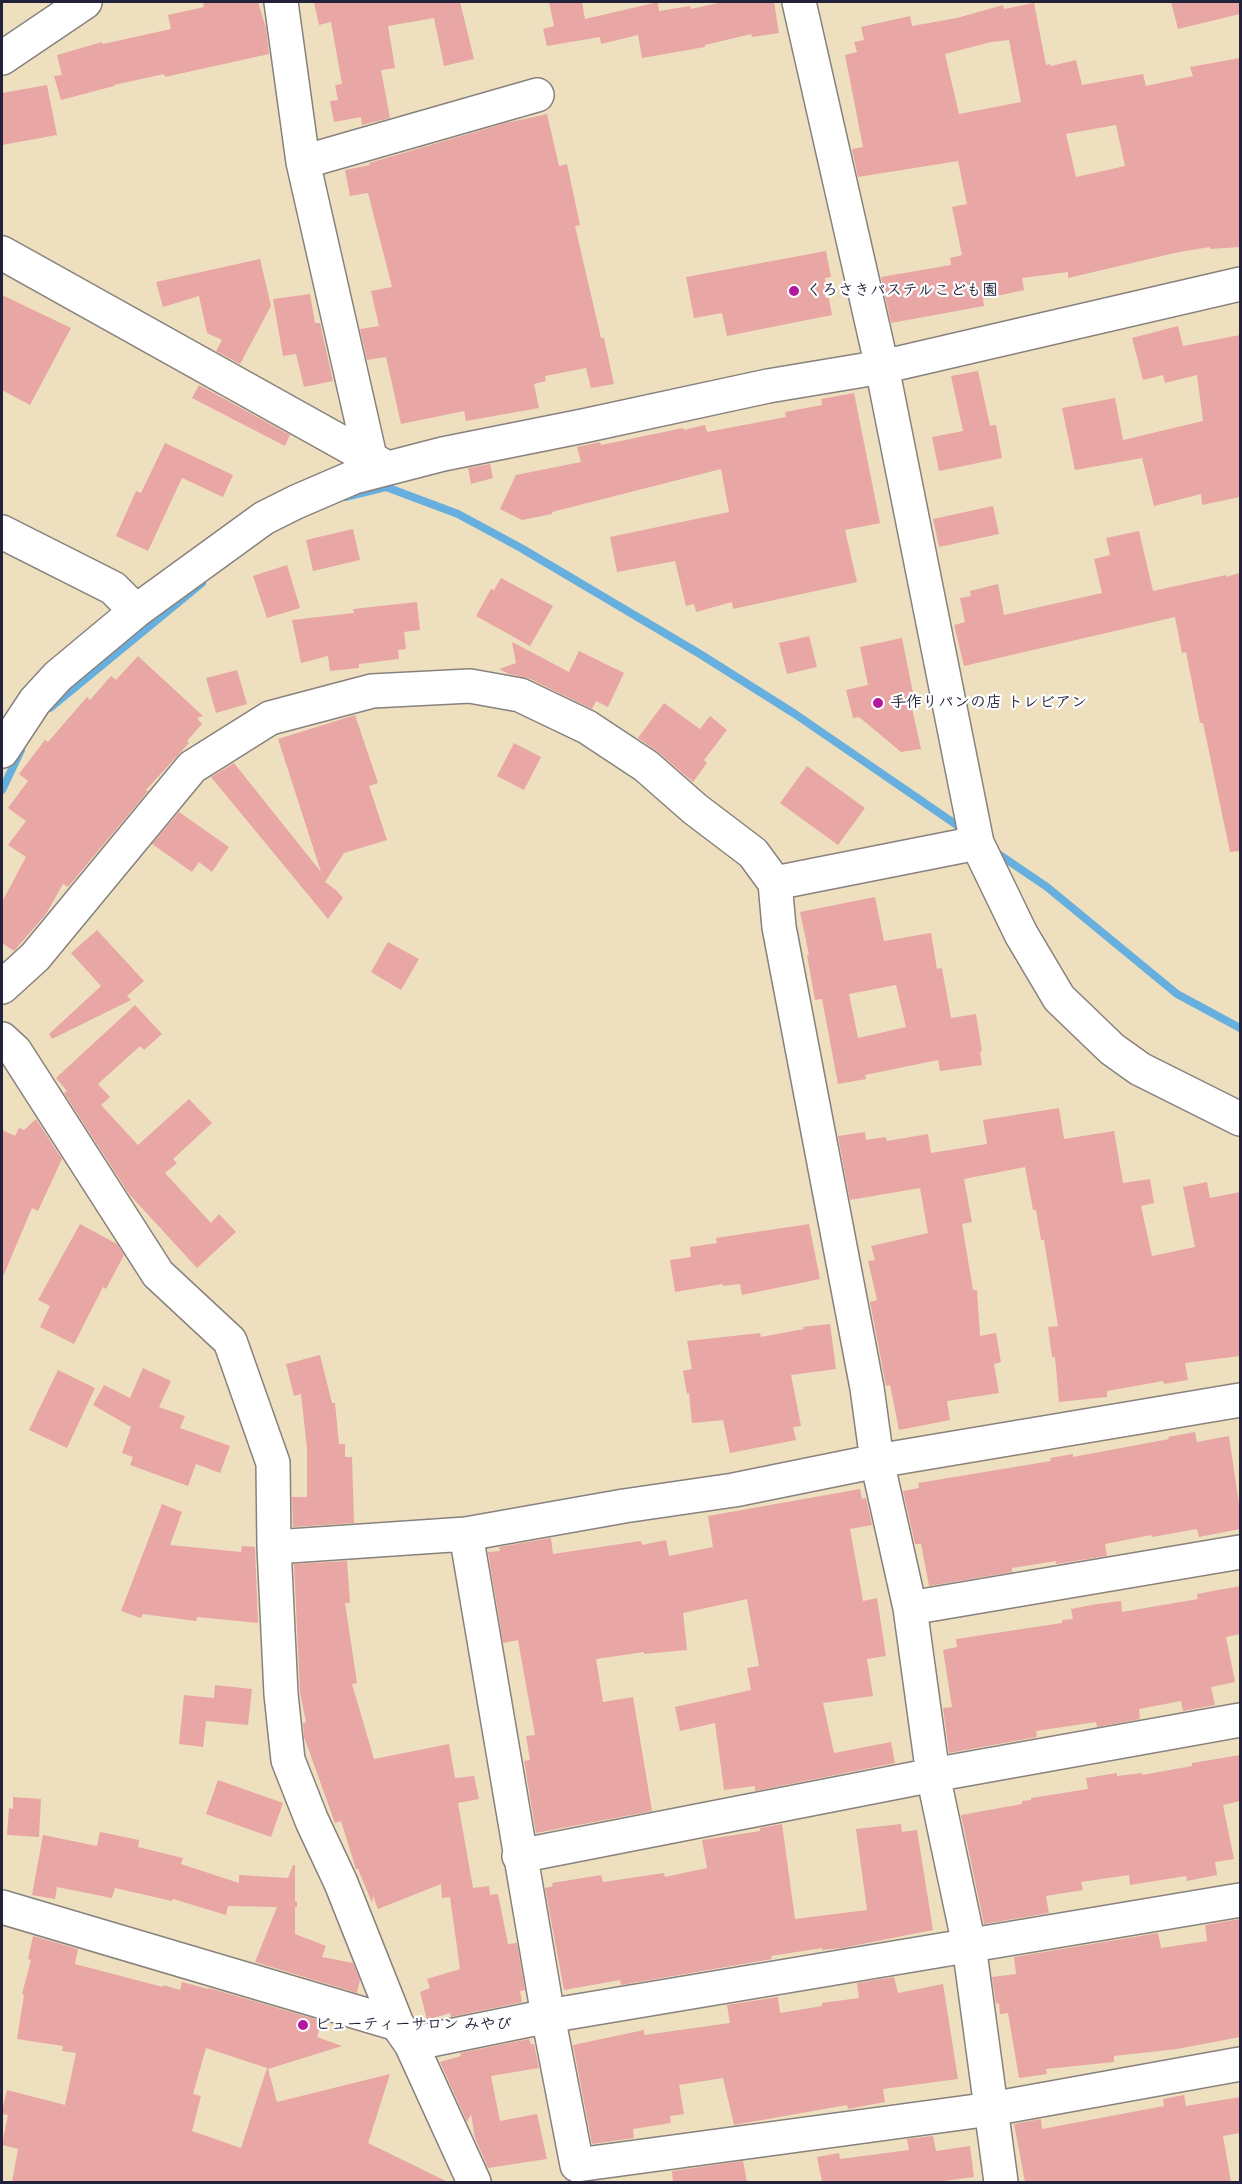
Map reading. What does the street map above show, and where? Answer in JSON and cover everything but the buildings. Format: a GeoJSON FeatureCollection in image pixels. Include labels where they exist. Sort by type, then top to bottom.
{"type":"FeatureCollection","features":[{"type":"Feature","properties":{"kind":"street"},"geometry":{"type":"LineString","coordinates":[[2,58],[85,2]]}},
{"type":"Feature","properties":{"kind":"street"},"geometry":{"type":"LineString","coordinates":[[281,2],[303,162],[379,463]]}},
{"type":"Feature","properties":{"kind":"street"},"geometry":{"type":"LineString","coordinates":[[799,2],[882,366],[977,843],[1021,934],[1059,998],[1112,1049],[1140,1069],[1240,1119]]}},
{"type":"Feature","properties":{"kind":"street"},"geometry":{"type":"LineString","coordinates":[[303,162],[537,95]]}},
{"type":"Feature","properties":{"kind":"street"},"geometry":{"type":"LineString","coordinates":[[2,253],[379,463]]}},
{"type":"Feature","properties":{"kind":"street"},"geometry":{"type":"LineString","coordinates":[[2,751],[35,702],[58,676],[136,611],[264,518],[354,477],[379,463],[443,454],[768,386],[882,366],[1240,284]]}},
{"type":"Feature","properties":{"kind":"street"},"geometry":{"type":"LineString","coordinates":[[2,532],[113,588],[136,611]]}},
{"type":"Feature","properties":{"kind":"street"},"geometry":{"type":"LineString","coordinates":[[2,987],[35,957],[192,767],[270,718],[372,691],[470,686],[520,695],[587,727],[646,766],[695,809],[753,853],[775,883],[779,927],[867,1388],[877,1461],[910,1608],[933,1775],[969,1945],[1001,2182]]}},
{"type":"Feature","properties":{"kind":"street"},"geometry":{"type":"LineString","coordinates":[[775,883],[977,843]]}},
{"type":"Feature","properties":{"kind":"street"},"geometry":{"type":"LineString","coordinates":[[2,1039],[15,1051],[158,1274],[230,1341],[273,1463],[274,1547],[281,1694],[288,1760],[404,2034],[474,2182]]}},
{"type":"Feature","properties":{"kind":"street"},"geometry":{"type":"LineString","coordinates":[[274,1547],[466,1534],[624,1506],[734,1490],[877,1461],[1240,1400]]}},
{"type":"Feature","properties":{"kind":"street"},"geometry":{"type":"LineString","coordinates":[[466,1534],[519,1856],[577,2165],[991,2109],[1240,2064]]}},
{"type":"Feature","properties":{"kind":"street"},"geometry":{"type":"LineString","coordinates":[[910,1608],[1240,1552]]}},
{"type":"Feature","properties":{"kind":"street"},"geometry":{"type":"LineString","coordinates":[[519,1856],[933,1775],[1240,1720]]}},
{"type":"Feature","properties":{"kind":"street"},"geometry":{"type":"LineString","coordinates":[[2,1906],[404,2034],[548,2016],[1240,1900]]}},
{"type":"Feature","properties":{"kind":"waterway"},"geometry":{"type":"LineString","coordinates":[[345,497],[386,487],[458,514],[521,548],[700,654],[795,714],[964,830]]}},
{"type":"Feature","properties":{"kind":"waterway"},"geometry":{"type":"LineString","coordinates":[[50,708],[202,583]]}},
{"type":"Feature","properties":{"kind":"waterway"},"geometry":{"type":"LineString","coordinates":[[2,790],[21,750]]}},
{"type":"Feature","properties":{"kind":"waterway"},"geometry":{"type":"LineString","coordinates":[[994,851],[1047,887],[1177,994],[1240,1028]]}},
{"type":"Feature","properties":{"kind":"place","name":"くろさきパステルこども園"},"geometry":{"type":"Point","coordinates":[794,291]}},
{"type":"Feature","properties":{"kind":"place","name":"手作りパンの店 トレビアン"},"geometry":{"type":"Point","coordinates":[878,703]}},
{"type":"Feature","properties":{"kind":"place","name":"ビューティーサロン みやび"},"geometry":{"type":"Point","coordinates":[303,2025]}}]}
